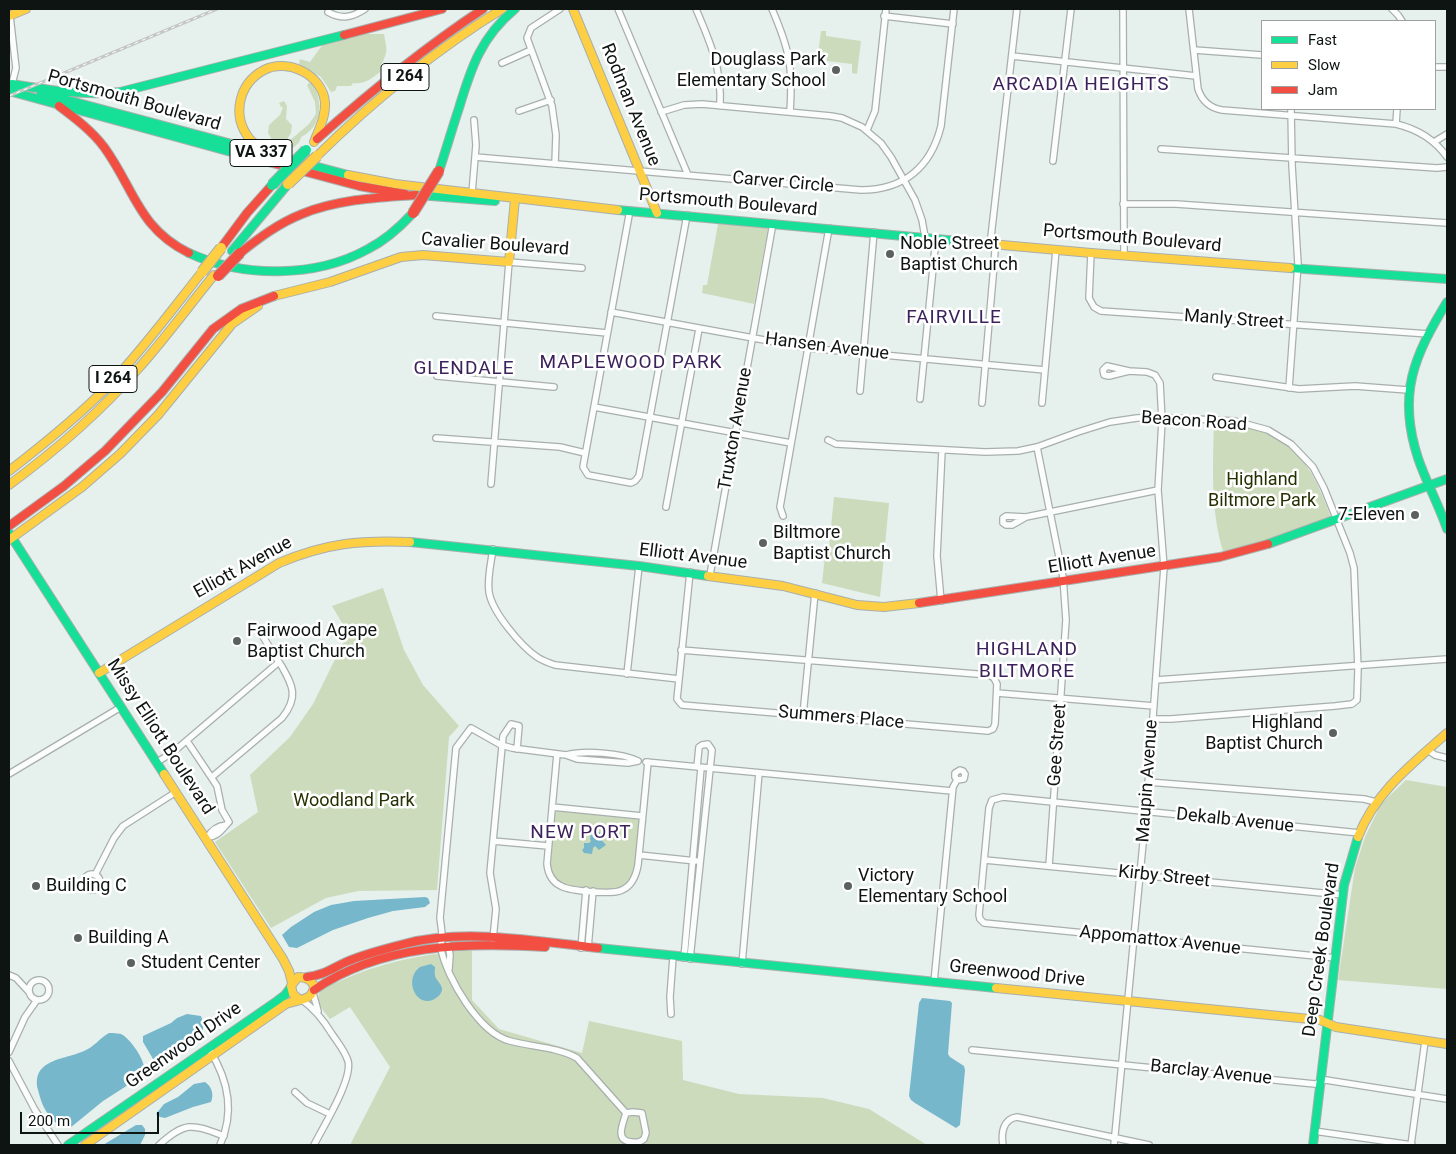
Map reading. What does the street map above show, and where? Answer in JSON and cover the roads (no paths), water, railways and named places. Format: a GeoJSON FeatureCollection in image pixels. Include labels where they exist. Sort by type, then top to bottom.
{"type":"FeatureCollection","features":[{"type":"Feature","properties":{"kind":"main road"},"geometry":{"type":"LineString","coordinates":[[9,16],[26,9]]}},
{"type":"Feature","properties":{"kind":"main road"},"geometry":{"type":"LineString","coordinates":[[10,86],[67,93],[100,94],[120,92],[442,9]]}},
{"type":"Feature","properties":{"kind":"main road","name":"I 264"},"geometry":{"type":"LineString","coordinates":[[9,471],[53,436],[108,385],[133,358],[247,213],[314,142],[374,88],[418,53],[483,9]]}},
{"type":"Feature","properties":{"kind":"main road","name":"I 264"},"geometry":{"type":"LineString","coordinates":[[9,485],[55,450],[99,410],[152,353],[236,252],[288,184],[343,130],[402,80],[458,38],[502,9]]}},
{"type":"Feature","properties":{"kind":"main road"},"geometry":{"type":"LineString","coordinates":[[59,106],[85,126],[101,143],[137,205],[159,233],[188,253],[212,262],[236,267],[279,270],[324,266],[347,259],[372,248],[398,229],[413,214],[439,171],[478,52],[494,29],[514,9]]}},
{"type":"Feature","properties":{"kind":"main road","name":"Rodman Avenue"},"geometry":{"type":"LineString","coordinates":[[573,9],[657,213]]}},
{"type":"Feature","properties":{"kind":"main road"},"geometry":{"type":"LineString","coordinates":[[274,156],[249,139],[242,126],[238,110],[240,96],[248,82],[258,73],[270,68],[283,66],[296,68],[307,74],[318,85],[324,96],[325,112],[314,142]]}},
{"type":"Feature","properties":{"kind":"main road","name":"Portsmouth Boulevard"},"geometry":{"type":"LineString","coordinates":[[10,86],[59,106],[327,178],[416,195],[504,202],[515,199]]}},
{"type":"Feature","properties":{"kind":"main road","name":"Portsmouth Boulevard"},"geometry":{"type":"LineString","coordinates":[[10,86],[368,180],[515,199],[1056,250],[1447,279]]}},
{"type":"Feature","properties":{"kind":"main road"},"geometry":{"type":"LineString","coordinates":[[236,252],[290,218],[319,207],[365,199],[416,195]]}},
{"type":"Feature","properties":{"kind":"main road"},"geometry":{"type":"LineString","coordinates":[[509,262],[515,199]]}},
{"type":"Feature","properties":{"kind":"main road","name":"Cavalier Boulevard"},"geometry":{"type":"LineString","coordinates":[[9,526],[64,486],[123,434],[162,392],[206,336],[222,321],[241,309],[270,297],[336,280],[390,260],[412,256],[434,255],[509,262]]}},
{"type":"Feature","properties":{"kind":"main road","name":"Cavalier Boulevard"},"geometry":{"type":"LineString","coordinates":[[10,537],[82,487],[120,454],[158,415],[232,324],[247,312],[292,291]]}},
{"type":"Feature","properties":{"kind":"main road"},"geometry":{"type":"LineString","coordinates":[[1446,522],[1415,445],[1409,414],[1408,390],[1414,366],[1447,302]]}},
{"type":"Feature","properties":{"kind":"main road","name":"Elliott Avenue"},"geometry":{"type":"LineString","coordinates":[[100,673],[279,562],[304,552],[343,543],[383,541],[493,549],[690,572],[783,586],[847,603],[872,607],[897,607],[1220,557],[1246,550],[1447,479]]}},
{"type":"Feature","properties":{"kind":"main road","name":"Missy Elliott Boulevard"},"geometry":{"type":"LineString","coordinates":[[10,537],[207,837],[283,959],[289,971],[291,985]]}},
{"type":"Feature","properties":{"kind":"main road","name":"Deep Creek Boulevard"},"geometry":{"type":"LineString","coordinates":[[1313,1145],[1343,895],[1347,874],[1360,833],[1376,802],[1392,784],[1447,734]]}},
{"type":"Feature","properties":{"kind":"main road","name":"Greenwood Drive"},"geometry":{"type":"LineString","coordinates":[[306,977],[321,975],[346,962],[393,947],[493,940],[1320,1020],[1336,1027],[1447,1044]]}},
{"type":"Feature","properties":{"kind":"main road","name":"Greenwood Drive"},"geometry":{"type":"LineString","coordinates":[[313,992],[339,976],[374,961],[444,943]]}},
{"type":"Feature","properties":{"kind":"main road","name":"Missy Elliott Boulevard"},"geometry":{"type":"LineString","coordinates":[[283,959],[306,977]]}},
{"type":"Feature","properties":{"kind":"main road"},"geometry":{"type":"LineString","coordinates":[[306,977],[313,983],[313,992],[309,998],[301,999],[293,994],[291,985],[296,978],[306,977]]}},
{"type":"Feature","properties":{"kind":"main road","name":"Greenwood Drive"},"geometry":{"type":"LineString","coordinates":[[84,1145],[211,1053],[286,995],[291,985]]}},
{"type":"Feature","properties":{"kind":"main road","name":"Greenwood Drive"},"geometry":{"type":"LineString","coordinates":[[68,1145],[286,1004],[301,999]]}},
{"type":"Feature","properties":{"kind":"street"},"geometry":{"type":"LineString","coordinates":[[328,12],[337,17],[348,17],[358,14],[365,9]]}},
{"type":"Feature","properties":{"kind":"street"},"geometry":{"type":"LineString","coordinates":[[555,164],[556,135],[551,100],[527,38],[529,31],[560,9]]}},
{"type":"Feature","properties":{"kind":"street"},"geometry":{"type":"LineString","coordinates":[[618,9],[688,175]]}},
{"type":"Feature","properties":{"kind":"street"},"geometry":{"type":"LineString","coordinates":[[696,9],[711,44],[718,68],[720,106]]}},
{"type":"Feature","properties":{"kind":"street"},"geometry":{"type":"LineString","coordinates":[[772,9],[785,39],[790,62],[792,86],[790,112]]}},
{"type":"Feature","properties":{"kind":"street"},"geometry":{"type":"LineString","coordinates":[[867,130],[875,110],[886,9]]}},
{"type":"Feature","properties":{"kind":"street","name":"Carver Circle"},"geometry":{"type":"LineString","coordinates":[[475,157],[861,190],[880,189],[904,180],[926,162],[938,138],[941,126],[954,9]]}},
{"type":"Feature","properties":{"kind":"street"},"geometry":{"type":"LineString","coordinates":[[982,403],[995,250],[991,237],[1018,9]]}},
{"type":"Feature","properties":{"kind":"street"},"geometry":{"type":"LineString","coordinates":[[1053,161],[1071,9]]}},
{"type":"Feature","properties":{"kind":"street"},"geometry":{"type":"LineString","coordinates":[[1123,9],[1124,256]]}},
{"type":"Feature","properties":{"kind":"street"},"geometry":{"type":"LineString","coordinates":[[1188,9],[1200,94],[1206,103],[1214,108],[1222,110],[1291,112],[1396,124],[1413,129],[1434,142],[1447,157]]}},
{"type":"Feature","properties":{"kind":"street"},"geometry":{"type":"LineString","coordinates":[[1392,9],[1401,20]]}},
{"type":"Feature","properties":{"kind":"street"},"geometry":{"type":"LineString","coordinates":[[9,16],[16,68],[10,86]]}},
{"type":"Feature","properties":{"kind":"street"},"geometry":{"type":"LineString","coordinates":[[884,16],[953,24]]}},
{"type":"Feature","properties":{"kind":"street"},"geometry":{"type":"LineString","coordinates":[[502,63],[531,50]]}},
{"type":"Feature","properties":{"kind":"street"},"geometry":{"type":"LineString","coordinates":[[1194,50],[1261,55]]}},
{"type":"Feature","properties":{"kind":"street"},"geometry":{"type":"LineString","coordinates":[[1012,56],[1196,76]]}},
{"type":"Feature","properties":{"kind":"street"},"geometry":{"type":"LineString","coordinates":[[519,111],[551,100]]}},
{"type":"Feature","properties":{"kind":"street"},"geometry":{"type":"LineString","coordinates":[[661,112],[689,105],[720,106],[842,118],[867,130],[886,149],[920,211],[930,238],[920,399]]}},
{"type":"Feature","properties":{"kind":"street"},"geometry":{"type":"LineString","coordinates":[[1396,124],[1397,110]]}},
{"type":"Feature","properties":{"kind":"street"},"geometry":{"type":"LineString","coordinates":[[1289,388],[1298,268],[1291,112]]}},
{"type":"Feature","properties":{"kind":"street"},"geometry":{"type":"LineString","coordinates":[[472,193],[475,157],[474,120]]}},
{"type":"Feature","properties":{"kind":"street"},"geometry":{"type":"LineString","coordinates":[[1434,142],[1447,134]]}},
{"type":"Feature","properties":{"kind":"street"},"geometry":{"type":"LineString","coordinates":[[1160,149],[1437,168],[1447,167]]}},
{"type":"Feature","properties":{"kind":"street"},"geometry":{"type":"LineString","coordinates":[[1123,204],[1162,203],[1447,223]]}},
{"type":"Feature","properties":{"kind":"street"},"geometry":{"type":"LineString","coordinates":[[630,210],[583,467],[588,475],[631,482],[640,476],[687,215]]}},
{"type":"Feature","properties":{"kind":"street","name":"Truxton Avenue"},"geometry":{"type":"LineString","coordinates":[[710,575],[773,223]]}},
{"type":"Feature","properties":{"kind":"street"},"geometry":{"type":"LineString","coordinates":[[784,516],[780,507],[829,228]]}},
{"type":"Feature","properties":{"kind":"street"},"geometry":{"type":"LineString","coordinates":[[860,391],[874,232]]}},
{"type":"Feature","properties":{"kind":"street"},"geometry":{"type":"LineString","coordinates":[[1042,403],[1056,250]]}},
{"type":"Feature","properties":{"kind":"street","name":"Manly Street"},"geometry":{"type":"LineString","coordinates":[[1091,253],[1089,298],[1097,309],[1429,334]]}},
{"type":"Feature","properties":{"kind":"street"},"geometry":{"type":"LineString","coordinates":[[491,484],[509,262]]}},
{"type":"Feature","properties":{"kind":"street","name":"Cavalier Boulevard"},"geometry":{"type":"LineString","coordinates":[[509,262],[582,268]]}},
{"type":"Feature","properties":{"kind":"street","name":"Hansen Avenue"},"geometry":{"type":"LineString","coordinates":[[611,312],[808,348],[986,363],[1045,370]]}},
{"type":"Feature","properties":{"kind":"street"},"geometry":{"type":"LineString","coordinates":[[436,316],[607,333]]}},
{"type":"Feature","properties":{"kind":"street"},"geometry":{"type":"LineString","coordinates":[[666,508],[699,329]]}},
{"type":"Feature","properties":{"kind":"street"},"geometry":{"type":"LineString","coordinates":[[206,336],[217,342]]}},
{"type":"Feature","properties":{"kind":"street","name":"Maupin Avenue"},"geometry":{"type":"LineString","coordinates":[[1114,1145],[1146,812],[1164,566],[1158,490],[1162,417],[1161,388],[1158,378],[1151,373],[1129,371]]}},
{"type":"Feature","properties":{"kind":"street"},"geometry":{"type":"LineString","coordinates":[[437,376],[554,388]]}},
{"type":"Feature","properties":{"kind":"street"},"geometry":{"type":"LineString","coordinates":[[1216,377],[1289,388],[1370,386],[1408,390]]}},
{"type":"Feature","properties":{"kind":"street"},"geometry":{"type":"LineString","coordinates":[[594,407],[791,443]]}},
{"type":"Feature","properties":{"kind":"street","name":"Beacon Road"},"geometry":{"type":"LineString","coordinates":[[828,440],[836,444],[1002,452],[1037,447],[1110,422],[1162,417],[1235,421],[1257,426],[1280,437],[1298,450],[1313,467],[1324,488],[1350,553],[1354,568],[1358,697],[1355,703],[1153,719]]}},
{"type":"Feature","properties":{"kind":"street"},"geometry":{"type":"LineString","coordinates":[[436,438],[560,447],[586,453]]}},
{"type":"Feature","properties":{"kind":"street","name":"Gee Street"},"geometry":{"type":"LineString","coordinates":[[1037,447],[1064,582],[1066,640],[1049,866]]}},
{"type":"Feature","properties":{"kind":"street"},"geometry":{"type":"LineString","coordinates":[[941,601],[936,556],[942,450]]}},
{"type":"Feature","properties":{"kind":"street"},"geometry":{"type":"LineString","coordinates":[[1026,517],[1158,490]]}},
{"type":"Feature","properties":{"kind":"street"},"geometry":{"type":"LineString","coordinates":[[493,549],[488,582],[491,600],[503,621],[542,660],[555,664],[678,679]]}},
{"type":"Feature","properties":{"kind":"street"},"geometry":{"type":"LineString","coordinates":[[627,674],[639,566]]}},
{"type":"Feature","properties":{"kind":"street","name":"Summers Place"},"geometry":{"type":"LineString","coordinates":[[690,572],[678,679],[677,699],[682,705],[988,731],[993,729],[995,724],[997,693]]}},
{"type":"Feature","properties":{"kind":"street"},"geometry":{"type":"LineString","coordinates":[[803,715],[815,593]]}},
{"type":"Feature","properties":{"kind":"street"},"geometry":{"type":"LineString","coordinates":[[212,777],[289,710],[292,701],[291,682],[262,635]]}},
{"type":"Feature","properties":{"kind":"street"},"geometry":{"type":"LineString","coordinates":[[681,650],[989,675],[996,681],[997,693],[1154,706]]}},
{"type":"Feature","properties":{"kind":"street"},"geometry":{"type":"LineString","coordinates":[[1156,680],[1447,659]]}},
{"type":"Feature","properties":{"kind":"street"},"geometry":{"type":"LineString","coordinates":[[157,762],[187,741],[279,662]]}},
{"type":"Feature","properties":{"kind":"street"},"geometry":{"type":"LineString","coordinates":[[9,774],[121,706]]}},
{"type":"Feature","properties":{"kind":"street"},"geometry":{"type":"LineString","coordinates":[[493,940],[496,905],[490,873],[502,746],[504,733],[511,724],[519,728],[517,749]]}},
{"type":"Feature","properties":{"kind":"street"},"geometry":{"type":"LineString","coordinates":[[626,1113],[621,1128],[622,1138],[630,1142],[640,1142],[646,1133],[642,1113],[626,1113],[577,1058],[567,1053],[508,1041],[495,1034],[460,994],[452,980],[440,915],[456,748],[471,728],[502,746],[566,754],[586,759],[628,763],[648,762],[952,791]]}},
{"type":"Feature","properties":{"kind":"street"},"geometry":{"type":"LineString","coordinates":[[187,741],[217,786],[222,810],[228,824],[211,831],[207,837]]}},
{"type":"Feature","properties":{"kind":"street"},"geometry":{"type":"LineString","coordinates":[[706,744],[712,750],[687,958],[699,747],[706,744]]}},
{"type":"Feature","properties":{"kind":"street"},"geometry":{"type":"LineString","coordinates":[[1428,750],[1435,755],[1447,758]]}},
{"type":"Feature","properties":{"kind":"street"},"geometry":{"type":"LineString","coordinates":[[557,754],[548,846],[547,864],[549,873],[553,880],[565,887],[590,890],[617,892],[628,886],[636,874],[648,762]]}},
{"type":"Feature","properties":{"kind":"street"},"geometry":{"type":"LineString","coordinates":[[742,964],[760,773]]}},
{"type":"Feature","properties":{"kind":"street"},"geometry":{"type":"LineString","coordinates":[[934,982],[952,791],[953,785],[957,780]]}},
{"type":"Feature","properties":{"kind":"street"},"geometry":{"type":"LineString","coordinates":[[1148,782],[1364,799],[1376,802]]}},
{"type":"Feature","properties":{"kind":"street"},"geometry":{"type":"LineString","coordinates":[[95,875],[114,838],[123,826],[176,792]]}},
{"type":"Feature","properties":{"kind":"street","name":"Dekalb Avenue"},"geometry":{"type":"LineString","coordinates":[[985,860],[989,808],[992,800],[1003,797],[1360,833]]}},
{"type":"Feature","properties":{"kind":"street"},"geometry":{"type":"LineString","coordinates":[[552,807],[642,816]]}},
{"type":"Feature","properties":{"kind":"street"},"geometry":{"type":"LineString","coordinates":[[493,841],[548,846]]}},
{"type":"Feature","properties":{"kind":"street"},"geometry":{"type":"LineString","coordinates":[[639,855],[700,862]]}},
{"type":"Feature","properties":{"kind":"street","name":"Kirby Street"},"geometry":{"type":"LineString","coordinates":[[985,860],[1343,895]]}},
{"type":"Feature","properties":{"kind":"street","name":"Appomattox Avenue"},"geometry":{"type":"LineString","coordinates":[[985,860],[979,915],[984,923],[1336,958]]}},
{"type":"Feature","properties":{"kind":"street"},"geometry":{"type":"LineString","coordinates":[[585,948],[590,890]]}},
{"type":"Feature","properties":{"kind":"street"},"geometry":{"type":"LineString","coordinates":[[671,1014],[670,997],[673,957]]}},
{"type":"Feature","properties":{"kind":"street"},"geometry":{"type":"LineString","coordinates":[[9,975],[16,978],[43,981],[49,990],[44,998],[38,1000],[25,1017],[9,1052]]}},
{"type":"Feature","properties":{"kind":"street"},"geometry":{"type":"LineString","coordinates":[[16,978],[38,1000]]}},
{"type":"Feature","properties":{"kind":"street"},"geometry":{"type":"LineString","coordinates":[[25,1017],[30,985],[34,981]]}},
{"type":"Feature","properties":{"kind":"street"},"geometry":{"type":"LineString","coordinates":[[313,992],[316,1008],[343,1050],[349,1067],[348,1077],[314,1145]]}},
{"type":"Feature","properties":{"kind":"street"},"geometry":{"type":"LineString","coordinates":[[301,999],[321,1017]]}},
{"type":"Feature","properties":{"kind":"street"},"geometry":{"type":"LineString","coordinates":[[1314,1131],[1411,1145],[1425,1041]]}},
{"type":"Feature","properties":{"kind":"street","name":"Barclay Avenue"},"geometry":{"type":"LineString","coordinates":[[972,1050],[1315,1084],[1332,1081],[1447,1099]]}},
{"type":"Feature","properties":{"kind":"street"},"geometry":{"type":"LineString","coordinates":[[211,1053],[222,1074],[228,1093],[228,1113],[224,1136],[220,1145]]}},
{"type":"Feature","properties":{"kind":"street"},"geometry":{"type":"LineString","coordinates":[[9,1061],[35,1110],[58,1145]]}},
{"type":"Feature","properties":{"kind":"street"},"geometry":{"type":"LineString","coordinates":[[295,1092],[306,1103],[330,1114]]}},
{"type":"Feature","properties":{"kind":"street"},"geometry":{"type":"LineString","coordinates":[[1002,1145],[1002,1131],[1007,1121],[1017,1117],[1149,1145]]}},
{"type":"Feature","properties":{"kind":"street"},"geometry":{"type":"LineString","coordinates":[[160,1145],[174,1133],[192,1126],[199,1126],[224,1136]]}},
{"type":"Feature","properties":{"kind":"water"},"geometry":{"type":"Polygon","coordinates":[[[591,831],[600,832],[599,837],[606,845],[599,850],[595,846],[592,854],[584,853],[582,850],[584,843],[591,841],[591,831]]]}},
{"type":"Feature","properties":{"kind":"water"},"geometry":{"type":"Polygon","coordinates":[[[428,898],[430,903],[425,907],[393,911],[368,918],[333,930],[297,948],[289,947],[282,935],[314,912],[331,905],[354,901],[428,898]]]}},
{"type":"Feature","properties":{"kind":"water"},"geometry":{"type":"Polygon","coordinates":[[[431,964],[435,967],[435,976],[442,990],[436,998],[429,1001],[418,997],[414,992],[412,979],[420,967],[431,964]]]}},
{"type":"Feature","properties":{"kind":"water"},"geometry":{"type":"Polygon","coordinates":[[[922,998],[950,1001],[952,1003],[948,1054],[964,1066],[965,1070],[960,1125],[956,1128],[915,1103],[909,1096],[919,1003],[922,998]]]}},
{"type":"Feature","properties":{"kind":"water"},"geometry":{"type":"Polygon","coordinates":[[[187,1014],[201,1016],[203,1034],[188,1048],[159,1066],[143,1042],[143,1036],[187,1014]]]}},
{"type":"Feature","properties":{"kind":"water"},"geometry":{"type":"Polygon","coordinates":[[[109,1033],[121,1034],[129,1040],[143,1062],[144,1072],[140,1078],[103,1101],[70,1128],[59,1125],[42,1104],[37,1080],[39,1072],[51,1062],[88,1049],[109,1033]]]}},
{"type":"Feature","properties":{"kind":"water"},"geometry":{"type":"Polygon","coordinates":[[[205,1082],[212,1091],[211,1102],[165,1118],[156,1114],[164,1104],[178,1097],[194,1084],[205,1082]]]}},
{"type":"Feature","properties":{"kind":"water"},"geometry":{"type":"Polygon","coordinates":[[[136,1125],[142,1125],[145,1129],[145,1135],[140,1145],[103,1145],[136,1125]]]}},
{"type":"Feature","properties":{"kind":"railway"},"geometry":{"type":"LineString","coordinates":[[9,96],[217,9]]}},
{"type":"Feature","properties":{"kind":"place","name":"Douglass Park Elementary School"},"geometry":{"type":"Point","coordinates":[836,70]}},
{"type":"Feature","properties":{"kind":"place","name":"Noble Street Baptist Church"},"geometry":{"type":"Point","coordinates":[890,254]}},
{"type":"Feature","properties":{"kind":"place","name":"7-Eleven"},"geometry":{"type":"Point","coordinates":[1415,515]}},
{"type":"Feature","properties":{"kind":"place","name":"Biltmore Baptist Church"},"geometry":{"type":"Point","coordinates":[763,543]}},
{"type":"Feature","properties":{"kind":"place","name":"Fairwood Agape Baptist Church"},"geometry":{"type":"Point","coordinates":[237,641]}},
{"type":"Feature","properties":{"kind":"place","name":"Highland Baptist Church"},"geometry":{"type":"Point","coordinates":[1333,733]}},
{"type":"Feature","properties":{"kind":"place","name":"Building C"},"geometry":{"type":"Point","coordinates":[36,886]}},
{"type":"Feature","properties":{"kind":"place","name":"Victory Elementary School"},"geometry":{"type":"Point","coordinates":[848,886]}},
{"type":"Feature","properties":{"kind":"place","name":"Building A"},"geometry":{"type":"Point","coordinates":[78,938]}},
{"type":"Feature","properties":{"kind":"place","name":"Student Center"},"geometry":{"type":"Point","coordinates":[131,963]}},
{"type":"Feature","properties":{"kind":"district","name":"ARCADIA HEIGHTS"},"geometry":{"type":"Point","coordinates":[1081,85]}},
{"type":"Feature","properties":{"kind":"district","name":"FAIRVILLE"},"geometry":{"type":"Point","coordinates":[954,318]}},
{"type":"Feature","properties":{"kind":"district","name":"MAPLEWOOD PARK"},"geometry":{"type":"Point","coordinates":[631,363]}},
{"type":"Feature","properties":{"kind":"district","name":"GLENDALE"},"geometry":{"type":"Point","coordinates":[464,369]}},
{"type":"Feature","properties":{"kind":"district","name":"HIGHLAND BILTMORE"},"geometry":{"type":"Point","coordinates":[1027,661]}},
{"type":"Feature","properties":{"kind":"district","name":"NEW PORT"},"geometry":{"type":"Point","coordinates":[581,833]}},
{"type":"Feature","properties":{"kind":"park label","name":"Highland Biltmore Park"},"geometry":{"type":"Point","coordinates":[1262,490]}},
{"type":"Feature","properties":{"kind":"park label","name":"Woodland Park"},"geometry":{"type":"Point","coordinates":[354,801]}}]}
